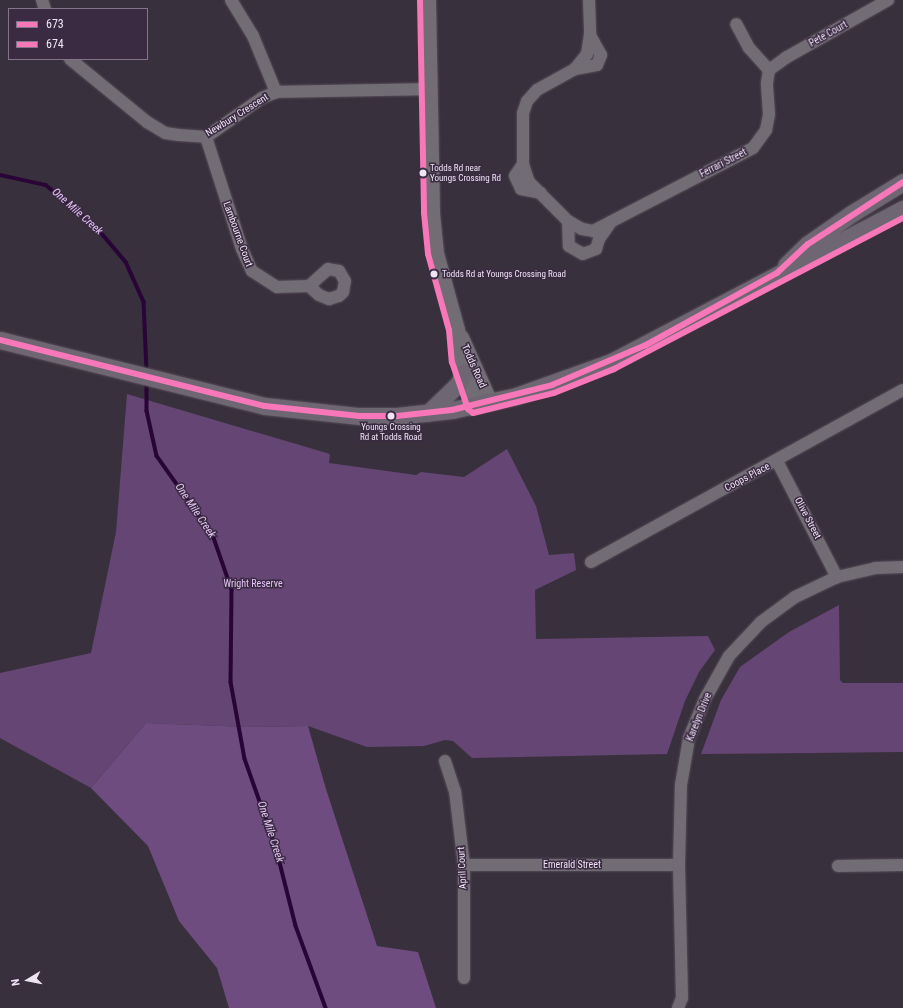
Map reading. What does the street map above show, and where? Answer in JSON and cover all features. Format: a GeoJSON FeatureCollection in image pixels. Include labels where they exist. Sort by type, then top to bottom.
{"type":"FeatureCollection","features":[{"type":"Feature","properties":{"kind":"main road"},"geometry":{"type":"LineString","coordinates":[[777,273],[808,244],[851,214],[903,182]]}},
{"type":"Feature","properties":{"kind":"main road"},"geometry":{"type":"LineString","coordinates":[[0,340],[265,406],[316,413],[397,416],[428,413],[483,404],[552,385],[611,362],[777,273],[814,257],[903,209]]}},
{"type":"Feature","properties":{"kind":"main road"},"geometry":{"type":"LineString","coordinates":[[851,214],[857,226],[868,228]]}},
{"type":"Feature","properties":{"kind":"main road"},"geometry":{"type":"LineString","coordinates":[[428,413],[458,384],[464,373]]}},
{"type":"Feature","properties":{"kind":"street"},"geometry":{"type":"LineString","coordinates":[[232,0],[253,36],[276,92]]}},
{"type":"Feature","properties":{"kind":"street","name":"Todds Road"},"geometry":{"type":"LineString","coordinates":[[428,0],[428,89],[432,213],[436,253],[457,329],[483,404]]}},
{"type":"Feature","properties":{"kind":"street","name":"Ferrari Street"},"geometry":{"type":"LineString","coordinates":[[589,0],[590,35],[601,55],[597,65],[575,69],[537,90],[527,101],[523,113],[523,164],[515,176],[521,189],[542,194],[568,221],[582,230],[593,231],[753,148],[766,130],[769,114],[767,83],[769,70]]}},
{"type":"Feature","properties":{"kind":"street","name":"Pete Court"},"geometry":{"type":"LineString","coordinates":[[769,70],[787,57],[888,0]]}},
{"type":"Feature","properties":{"kind":"street"},"geometry":{"type":"LineString","coordinates":[[736,24],[749,48],[769,70]]}},
{"type":"Feature","properties":{"kind":"street","name":"Newbury Crescent"},"geometry":{"type":"LineString","coordinates":[[71,60],[147,122],[165,133],[206,137],[262,98],[276,92],[428,89]]}},
{"type":"Feature","properties":{"kind":"street","name":"Lambourne Court"},"geometry":{"type":"LineString","coordinates":[[206,137],[240,242],[252,271],[277,287],[309,286]]}},
{"type":"Feature","properties":{"kind":"street","name":"Ferrari Street"},"geometry":{"type":"LineString","coordinates":[[568,221],[569,246],[583,254],[596,249],[599,239],[612,221]]}},
{"type":"Feature","properties":{"kind":"street","name":"Todds Road"},"geometry":{"type":"LineString","coordinates":[[457,329],[464,373],[483,404]]}},
{"type":"Feature","properties":{"kind":"street","name":"Coops Place"},"geometry":{"type":"LineString","coordinates":[[591,562],[777,461],[903,390]]}},
{"type":"Feature","properties":{"kind":"street","name":"Olive Street"},"geometry":{"type":"LineString","coordinates":[[777,461],[837,577]]}},
{"type":"Feature","properties":{"kind":"street","name":"Karelyn Drive"},"geometry":{"type":"LineString","coordinates":[[678,1008],[682,998],[679,865],[681,785],[689,738],[705,699],[729,656],[761,622],[794,597],[837,577],[875,568],[903,567]]}},
{"type":"Feature","properties":{"kind":"street","name":"April Court"},"geometry":{"type":"LineString","coordinates":[[445,761],[455,791],[464,865],[464,978]]}},
{"type":"Feature","properties":{"kind":"street","name":"Emerald Street"},"geometry":{"type":"LineString","coordinates":[[464,865],[679,865]]}},
{"type":"Feature","properties":{"kind":"street"},"geometry":{"type":"LineString","coordinates":[[838,866],[903,865]]}},
{"type":"Feature","properties":{"kind":"green space","name":"Wright Reserve"},"geometry":{"type":"Polygon","coordinates":[[[127,394],[330,454],[329,463],[416,475],[421,472],[464,477],[507,449],[536,506],[549,555],[574,553],[576,570],[535,590],[536,639],[708,636],[715,650],[699,672],[685,701],[667,754],[472,758],[453,741],[445,740],[424,746],[367,747],[308,726],[247,727],[146,723],[91,788],[0,738],[0,673],[91,653],[116,532],[127,394]]]}},
{"type":"Feature","properties":{"kind":"green space"},"geometry":{"type":"Polygon","coordinates":[[[839,605],[840,680],[843,683],[903,683],[903,752],[701,754],[721,700],[740,667],[789,632],[839,605]]]}},
{"type":"Feature","properties":{"kind":"shaded area"},"geometry":{"type":"Polygon","coordinates":[[[146,723],[247,727],[308,726],[326,789],[377,946],[418,952],[436,1008],[229,1008],[217,968],[179,921],[148,846],[91,788],[146,723]]]}},
{"type":"Feature","properties":{"kind":"waterway","name":"One Mile Creek"},"geometry":{"type":"LineString","coordinates":[[0,175],[46,185],[98,229],[126,262],[144,302],[147,372]]}},
{"type":"Feature","properties":{"kind":"waterway","name":"One Mile Creek"},"geometry":{"type":"LineString","coordinates":[[147,382],[147,411],[157,456],[213,535],[232,590],[231,682],[245,759],[276,847],[296,926],[326,1008]]}},
{"type":"Feature","properties":{"kind":"transit line","name":"674"},"geometry":{"type":"LineString","coordinates":[[420,0],[424,213],[428,254],[449,330],[452,362],[468,409],[473,413],[554,393],[614,369],[903,218]]}},
{"type":"Feature","properties":{"kind":"transit line","name":"673"},"geometry":{"type":"LineString","coordinates":[[0,340],[265,406],[359,416],[397,416],[452,410],[552,385],[646,345],[777,273],[808,244],[903,182]]}},
{"type":"Feature","properties":{"kind":"place","name":"Todds Rd near Youngs Crossing Rd"},"geometry":{"type":"Point","coordinates":[423,173]}},
{"type":"Feature","properties":{"kind":"place","name":"Todds Rd at Youngs Crossing Road"},"geometry":{"type":"Point","coordinates":[434,274]}},
{"type":"Feature","properties":{"kind":"place","name":"Youngs Crossing Rd at Todds Road"},"geometry":{"type":"Point","coordinates":[391,416]}}]}
